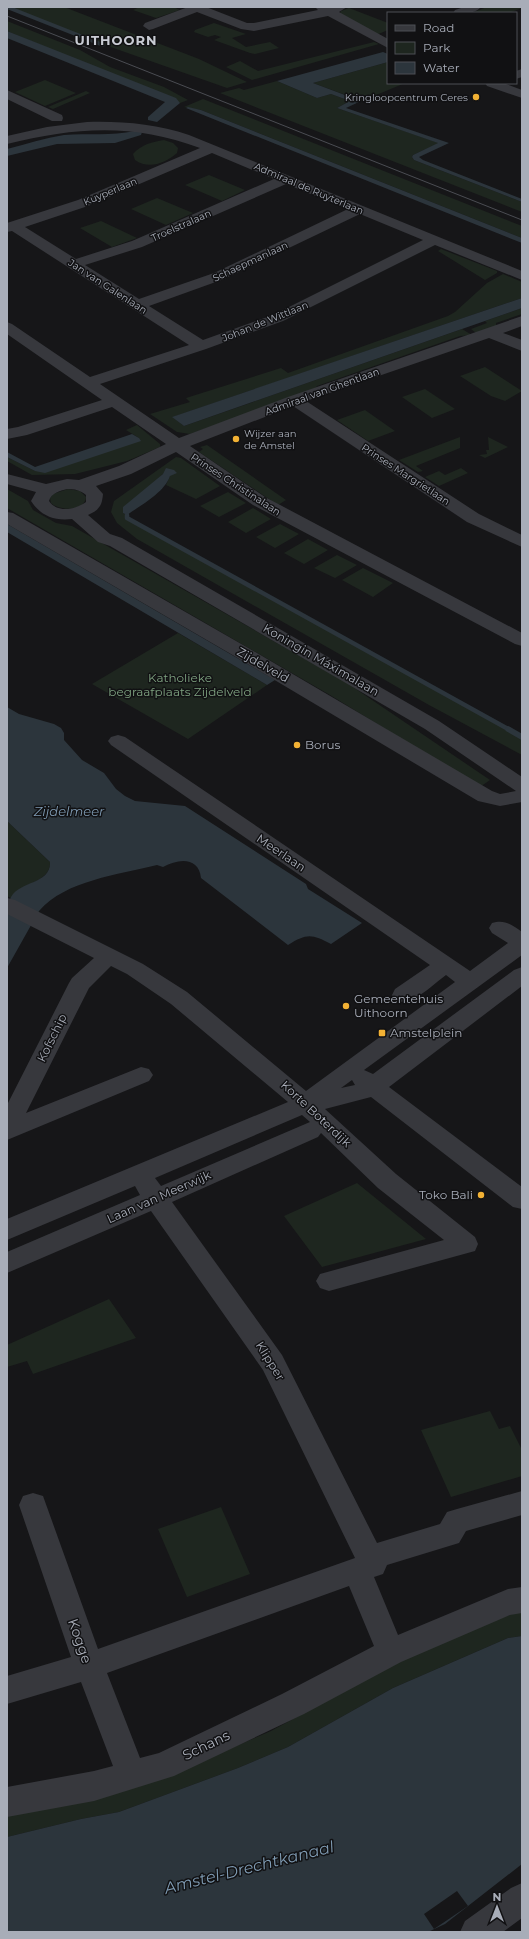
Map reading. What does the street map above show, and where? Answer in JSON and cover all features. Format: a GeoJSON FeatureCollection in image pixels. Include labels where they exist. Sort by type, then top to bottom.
{"type":"FeatureCollection","features":[{"type":"Feature","properties":{"kind":"street"},"geometry":{"type":"LineString","coordinates":[[149,26],[196,7],[245,26],[254,27],[324,9],[341,7]]}},
{"type":"Feature","properties":{"kind":"street"},"geometry":{"type":"LineString","coordinates":[[462,12],[475,7]]}},
{"type":"Feature","properties":{"kind":"street"},"geometry":{"type":"LineString","coordinates":[[324,9],[387,43]]}},
{"type":"Feature","properties":{"kind":"street"},"geometry":{"type":"LineString","coordinates":[[497,84],[522,94]]}},
{"type":"Feature","properties":{"kind":"street"},"geometry":{"type":"LineString","coordinates":[[7,94],[57,118]]}},
{"type":"Feature","properties":{"kind":"street","name":"Admiraal de Ruyterlaan"},"geometry":{"type":"LineString","coordinates":[[7,140],[48,130],[89,126],[119,126],[156,130],[181,136],[522,276]]}},
{"type":"Feature","properties":{"kind":"street","name":"Kuyperlaan"},"geometry":{"type":"LineString","coordinates":[[11,227],[83,203],[212,148]]}},
{"type":"Feature","properties":{"kind":"street","name":"Troelstralaan"},"geometry":{"type":"LineString","coordinates":[[75,264],[137,244],[285,179]]}},
{"type":"Feature","properties":{"kind":"street","name":"Schaepmanlaan"},"geometry":{"type":"LineString","coordinates":[[137,305],[200,284],[219,276],[359,209]]}},
{"type":"Feature","properties":{"kind":"street","name":"Jan van Galenlaan"},"geometry":{"type":"LineString","coordinates":[[11,227],[75,264],[202,346]]}},
{"type":"Feature","properties":{"kind":"street","name":"Johan de Wittlaan"},"geometry":{"type":"LineString","coordinates":[[88,383],[202,346],[290,312],[434,240]]}},
{"type":"Feature","properties":{"kind":"street","name":"Admiraal van Ghentlaan"},"geometry":{"type":"LineString","coordinates":[[87,488],[114,480],[125,470],[178,445],[294,400],[522,320]]}},
{"type":"Feature","properties":{"kind":"street","name":"Prinses Christinalaan"},"geometry":{"type":"LineString","coordinates":[[7,327],[275,510],[522,640]]}},
{"type":"Feature","properties":{"kind":"street"},"geometry":{"type":"LineString","coordinates":[[489,332],[522,346]]}},
{"type":"Feature","properties":{"kind":"street","name":"Prinses Margrietlaan"},"geometry":{"type":"LineString","coordinates":[[294,400],[474,518],[522,542]]}},
{"type":"Feature","properties":{"kind":"street"},"geometry":{"type":"LineString","coordinates":[[7,434],[21,432],[114,401]]}},
{"type":"Feature","properties":{"kind":"street"},"geometry":{"type":"LineString","coordinates":[[7,481],[12,486],[44,494],[67,484],[87,488],[96,501],[81,511],[61,514],[49,511],[42,505],[44,494]]}},
{"type":"Feature","properties":{"kind":"street","name":"Koningin Máximalaan"},"geometry":{"type":"LineString","coordinates":[[81,511],[104,538],[116,542],[419,717],[522,786]]}},
{"type":"Feature","properties":{"kind":"street","name":"Zijdelveld"},"geometry":{"type":"LineString","coordinates":[[7,517],[243,653],[485,796],[500,800],[522,796]]}},
{"type":"Feature","properties":{"kind":"street","name":"Meerlaan"},"geometry":{"type":"LineString","coordinates":[[118,741],[445,965]]}},
{"type":"Feature","properties":{"kind":"street","name":"Korte Boterdijk"},"geometry":{"type":"LineString","coordinates":[[7,905],[109,956],[152,980],[179,998],[306,1104],[387,1181],[466,1244],[329,1281]]}},
{"type":"Feature","properties":{"kind":"street"},"geometry":{"type":"LineString","coordinates":[[306,1104],[350,1069],[522,943],[500,928]]}},
{"type":"Feature","properties":{"kind":"street","name":"Kofschip"},"geometry":{"type":"LineString","coordinates":[[7,1129],[80,983],[109,956]]}},
{"type":"Feature","properties":{"kind":"street"},"geometry":{"type":"LineString","coordinates":[[403,995],[445,965],[470,982]]}},
{"type":"Feature","properties":{"kind":"street"},"geometry":{"type":"LineString","coordinates":[[7,1230],[306,1104],[360,1092],[374,1086],[522,976]]}},
{"type":"Feature","properties":{"kind":"street"},"geometry":{"type":"LineString","coordinates":[[350,1069],[522,1200]]}},
{"type":"Feature","properties":{"kind":"street","name":"Kofschip"},"geometry":{"type":"LineString","coordinates":[[7,1129],[141,1075]]}},
{"type":"Feature","properties":{"kind":"street","name":"Laan van Meerwijk"},"geometry":{"type":"LineString","coordinates":[[7,1263],[310,1131]]}},
{"type":"Feature","properties":{"kind":"street","name":"Klipper"},"geometry":{"type":"LineString","coordinates":[[139,1174],[273,1363],[366,1564]]}},
{"type":"Feature","properties":{"kind":"street"},"geometry":{"type":"LineString","coordinates":[[7,1690],[89,1666],[449,1534],[457,1521],[522,1503]]}},
{"type":"Feature","properties":{"kind":"street","name":"Kogge"},"geometry":{"type":"LineString","coordinates":[[32,1506],[89,1666],[132,1774]]}},
{"type":"Feature","properties":{"kind":"street"},"geometry":{"type":"LineString","coordinates":[[366,1564],[391,1652]]}},
{"type":"Feature","properties":{"kind":"street","name":"Schans"},"geometry":{"type":"LineString","coordinates":[[7,1802],[94,1786],[163,1766],[293,1704],[391,1652],[508,1602],[522,1600]]}},
{"type":"Feature","properties":{"kind":"street"},"geometry":{"type":"LineString","coordinates":[[476,1932],[522,1899]]}},
{"type":"Feature","properties":{"kind":"green space"},"geometry":{"type":"Polygon","coordinates":[[[8,7],[64,7],[199,59],[247,82],[227,88],[105,45],[8,7]]]}},
{"type":"Feature","properties":{"kind":"green space"},"geometry":{"type":"Polygon","coordinates":[[[140,7],[173,7],[180,10],[156,18],[133,10],[140,7]]]}},
{"type":"Feature","properties":{"kind":"green space"},"geometry":{"type":"Polygon","coordinates":[[[487,7],[522,7],[512,12],[474,12],[487,7]]]}},
{"type":"Feature","properties":{"kind":"green space"},"geometry":{"type":"Polygon","coordinates":[[[349,8],[387,23],[387,30],[376,35],[340,14],[341,11],[349,8]]]}},
{"type":"Feature","properties":{"kind":"green space"},"geometry":{"type":"Polygon","coordinates":[[[7,21],[80,50],[110,67],[164,87],[188,100],[180,103],[7,31],[7,21]]]}},
{"type":"Feature","properties":{"kind":"green space"},"geometry":{"type":"Polygon","coordinates":[[[214,23],[246,34],[232,38],[246,47],[270,42],[279,48],[255,54],[214,40],[221,37],[215,35],[208,37],[194,32],[195,30],[214,23]]]}},
{"type":"Feature","properties":{"kind":"green space"},"geometry":{"type":"Polygon","coordinates":[[[374,42],[379,44],[252,80],[226,67],[240,61],[258,71],[374,42]]]}},
{"type":"Feature","properties":{"kind":"green space"},"geometry":{"type":"Polygon","coordinates":[[[387,62],[387,84],[403,84],[362,101],[313,83],[387,62]]]}},
{"type":"Feature","properties":{"kind":"green space"},"geometry":{"type":"Polygon","coordinates":[[[45,80],[76,93],[45,106],[15,92],[45,80]]]}},
{"type":"Feature","properties":{"kind":"green space"},"geometry":{"type":"Polygon","coordinates":[[[277,81],[317,98],[331,94],[350,101],[337,108],[439,143],[413,155],[412,157],[414,160],[522,202],[522,212],[220,93],[239,88],[244,90],[277,81]]]}},
{"type":"Feature","properties":{"kind":"green space"},"geometry":{"type":"Polygon","coordinates":[[[86,91],[90,93],[53,109],[48,107],[86,91]]]}},
{"type":"Feature","properties":{"kind":"green space"},"geometry":{"type":"Polygon","coordinates":[[[203,99],[522,226],[522,238],[201,110],[184,107],[203,99]]]}},
{"type":"Feature","properties":{"kind":"green space"},"geometry":{"type":"Polygon","coordinates":[[[164,140],[173,143],[178,148],[177,153],[167,160],[151,165],[146,165],[135,160],[133,154],[140,148],[151,143],[164,140]]]}},
{"type":"Feature","properties":{"kind":"green space"},"geometry":{"type":"Polygon","coordinates":[[[209,175],[245,190],[222,201],[185,185],[209,175]]]}},
{"type":"Feature","properties":{"kind":"green space"},"geometry":{"type":"Polygon","coordinates":[[[157,198],[193,213],[166,225],[131,209],[157,198]]]}},
{"type":"Feature","properties":{"kind":"green space"},"geometry":{"type":"Polygon","coordinates":[[[101,221],[137,238],[112,247],[80,228],[101,221]]]}},
{"type":"Feature","properties":{"kind":"green space"},"geometry":{"type":"Polygon","coordinates":[[[441,249],[497,271],[497,273],[485,280],[438,251],[441,249]]]}},
{"type":"Feature","properties":{"kind":"green space"},"geometry":{"type":"Polygon","coordinates":[[[503,274],[522,282],[522,298],[173,417],[184,426],[462,329],[472,335],[460,336],[317,386],[314,390],[190,434],[177,432],[150,414],[190,402],[186,398],[281,368],[288,373],[448,316],[455,312],[487,283],[503,274]]]}},
{"type":"Feature","properties":{"kind":"green space"},"geometry":{"type":"Polygon","coordinates":[[[522,308],[522,314],[496,323],[496,326],[476,333],[471,329],[487,323],[485,321],[522,308]]]}},
{"type":"Feature","properties":{"kind":"green space"},"geometry":{"type":"Polygon","coordinates":[[[485,367],[522,391],[505,401],[491,396],[460,376],[485,367]]]}},
{"type":"Feature","properties":{"kind":"green space"},"geometry":{"type":"Polygon","coordinates":[[[425,389],[455,409],[432,418],[402,397],[425,389]]]}},
{"type":"Feature","properties":{"kind":"green space"},"geometry":{"type":"Polygon","coordinates":[[[365,410],[395,431],[368,441],[337,420],[365,410]]]}},
{"type":"Feature","properties":{"kind":"green space"},"geometry":{"type":"Polygon","coordinates":[[[137,425],[160,444],[160,447],[127,461],[75,474],[32,475],[7,461],[7,457],[35,471],[139,438],[126,430],[137,425]]]}},
{"type":"Feature","properties":{"kind":"green space"},"geometry":{"type":"Polygon","coordinates":[[[460,437],[460,448],[416,466],[423,471],[418,472],[399,460],[460,437]]]}},
{"type":"Feature","properties":{"kind":"green space"},"geometry":{"type":"Polygon","coordinates":[[[488,437],[508,447],[485,458],[479,455],[487,454],[486,450],[489,450],[488,437]]]}},
{"type":"Feature","properties":{"kind":"green space"},"geometry":{"type":"Polygon","coordinates":[[[207,445],[286,500],[278,505],[199,452],[203,449],[200,447],[207,445]]]}},
{"type":"Feature","properties":{"kind":"green space"},"geometry":{"type":"Polygon","coordinates":[[[176,457],[181,458],[220,486],[196,499],[166,485],[170,476],[163,474],[123,513],[127,515],[127,518],[522,737],[522,755],[429,705],[137,539],[117,523],[111,512],[114,501],[176,457]]]}},
{"type":"Feature","properties":{"kind":"green space"},"geometry":{"type":"Polygon","coordinates":[[[461,468],[468,473],[439,486],[425,477],[439,471],[445,475],[461,468]]]}},
{"type":"Feature","properties":{"kind":"green space"},"geometry":{"type":"Polygon","coordinates":[[[7,489],[28,501],[33,510],[56,523],[72,526],[347,683],[490,780],[480,787],[330,695],[7,508],[7,489]]]}},
{"type":"Feature","properties":{"kind":"green space"},"geometry":{"type":"Polygon","coordinates":[[[68,489],[80,491],[86,497],[85,502],[77,508],[71,509],[60,508],[51,503],[50,498],[53,494],[68,489]]]}},
{"type":"Feature","properties":{"kind":"green space"},"geometry":{"type":"Polygon","coordinates":[[[228,492],[246,503],[219,517],[200,506],[228,492]]]}},
{"type":"Feature","properties":{"kind":"green space"},"geometry":{"type":"Polygon","coordinates":[[[253,508],[271,519],[246,533],[228,522],[253,508]]]}},
{"type":"Feature","properties":{"kind":"green space"},"geometry":{"type":"Polygon","coordinates":[[[280,524],[299,534],[275,548],[256,537],[280,524]]]}},
{"type":"Feature","properties":{"kind":"green space"},"geometry":{"type":"Polygon","coordinates":[[[308,539],[328,550],[304,564],[284,553],[308,539]]]}},
{"type":"Feature","properties":{"kind":"green space"},"geometry":{"type":"Polygon","coordinates":[[[337,555],[357,565],[335,578],[314,568],[337,555]]]}},
{"type":"Feature","properties":{"kind":"green space"},"geometry":{"type":"Polygon","coordinates":[[[363,568],[393,583],[373,597],[342,580],[363,568]]]}},
{"type":"Feature","properties":{"kind":"green space","name":"Katholieke begraafplaats Zijdelveld"},"geometry":{"type":"Polygon","coordinates":[[[178,633],[267,685],[188,739],[92,684],[178,633]]]}},
{"type":"Feature","properties":{"kind":"green space"},"geometry":{"type":"Polygon","coordinates":[[[7,821],[50,862],[49,869],[46,874],[16,893],[11,898],[7,896],[7,821]]]}},
{"type":"Feature","properties":{"kind":"green space"},"geometry":{"type":"Polygon","coordinates":[[[357,1183],[426,1239],[322,1267],[284,1216],[357,1183]]]}},
{"type":"Feature","properties":{"kind":"green space"},"geometry":{"type":"Polygon","coordinates":[[[109,1299],[136,1338],[33,1374],[27,1361],[7,1367],[7,1345],[109,1299]]]}},
{"type":"Feature","properties":{"kind":"green space"},"geometry":{"type":"Polygon","coordinates":[[[490,1411],[499,1429],[510,1426],[522,1450],[522,1476],[451,1497],[421,1430],[490,1411]]]}},
{"type":"Feature","properties":{"kind":"green space"},"geometry":{"type":"Polygon","coordinates":[[[221,1507],[250,1574],[187,1597],[158,1529],[221,1507]]]}},
{"type":"Feature","properties":{"kind":"green space"},"geometry":{"type":"Polygon","coordinates":[[[522,1611],[522,1636],[508,1638],[393,1688],[288,1747],[238,1768],[119,1812],[81,1819],[7,1837],[7,1811],[191,1765],[271,1731],[427,1646],[470,1628],[522,1611]]]}},
{"type":"Feature","properties":{"kind":"water"},"geometry":{"type":"Polygon","coordinates":[[[7,31],[176,98],[180,103],[157,122],[148,120],[148,117],[165,102],[7,38],[7,31]]]}},
{"type":"Feature","properties":{"kind":"water"},"geometry":{"type":"Polygon","coordinates":[[[383,52],[387,54],[387,62],[313,83],[361,101],[346,108],[449,143],[419,157],[423,160],[522,199],[522,202],[414,160],[412,157],[413,155],[438,143],[337,108],[350,101],[331,94],[317,98],[277,81],[383,52]]]}},
{"type":"Feature","properties":{"kind":"water"},"geometry":{"type":"Polygon","coordinates":[[[188,107],[201,110],[522,238],[522,243],[186,108],[188,107]]]}},
{"type":"Feature","properties":{"kind":"water"},"geometry":{"type":"Polygon","coordinates":[[[135,131],[142,132],[141,135],[115,143],[57,144],[7,156],[7,149],[57,136],[135,131]]]}},
{"type":"Feature","properties":{"kind":"water"},"geometry":{"type":"Polygon","coordinates":[[[522,298],[522,308],[184,426],[172,417],[522,298]]]}},
{"type":"Feature","properties":{"kind":"water"},"geometry":{"type":"Polygon","coordinates":[[[132,434],[141,441],[45,473],[35,471],[7,457],[7,452],[35,467],[132,434]]]}},
{"type":"Feature","properties":{"kind":"water"},"geometry":{"type":"Polygon","coordinates":[[[166,468],[174,470],[177,473],[170,476],[163,488],[152,498],[127,515],[123,513],[123,507],[163,474],[166,468]]]}},
{"type":"Feature","properties":{"kind":"water"},"geometry":{"type":"Polygon","coordinates":[[[7,524],[275,680],[267,685],[7,532],[7,524]]]}},
{"type":"Feature","properties":{"kind":"water","name":"Zijdelmeer"},"geometry":{"type":"Polygon","coordinates":[[[7,707],[19,714],[54,724],[61,728],[64,733],[64,740],[82,760],[104,773],[116,789],[125,796],[135,801],[185,806],[306,884],[308,889],[362,923],[331,944],[319,938],[310,936],[300,938],[288,945],[201,878],[196,866],[187,861],[182,861],[163,867],[157,865],[94,880],[63,892],[39,911],[7,968],[6,921],[8,904],[15,892],[40,879],[46,874],[49,869],[50,862],[7,821],[7,707]]]}},
{"type":"Feature","properties":{"kind":"water","name":"Amstel-Drechtkanaal"},"geometry":{"type":"Polygon","coordinates":[[[522,1636],[522,1864],[445,1924],[428,1932],[7,1932],[7,1837],[81,1819],[119,1812],[238,1768],[288,1747],[393,1688],[508,1638],[522,1636]]]}},
{"type":"Feature","properties":{"kind":"pier"},"geometry":{"type":"Polygon","coordinates":[[[457,1891],[468,1906],[434,1929],[424,1914],[457,1891]]]}},
{"type":"Feature","properties":{"kind":"waterway"},"geometry":{"type":"LineString","coordinates":[[7,7],[103,45]]}},
{"type":"Feature","properties":{"kind":"waterway"},"geometry":{"type":"LineString","coordinates":[[127,515],[127,518],[510,730]]}},
{"type":"Feature","properties":{"kind":"waterway"},"geometry":{"type":"LineString","coordinates":[[508,729],[522,737]]}},
{"type":"Feature","properties":{"kind":"tram line"},"geometry":{"type":"LineString","coordinates":[[7,16],[522,220]]}},
{"type":"Feature","properties":{"kind":"place","name":"Kringloopcentrum Ceres"},"geometry":{"type":"Point","coordinates":[476,97]}},
{"type":"Feature","properties":{"kind":"place","name":"Wijzer aan de Amstel"},"geometry":{"type":"Point","coordinates":[236,439]}},
{"type":"Feature","properties":{"kind":"place","name":"Borus"},"geometry":{"type":"Point","coordinates":[297,745]}},
{"type":"Feature","properties":{"kind":"place","name":"Gemeentehuis Uithoorn"},"geometry":{"type":"Point","coordinates":[346,1006]}},
{"type":"Feature","properties":{"kind":"place","name":"Amstelplein"},"geometry":{"type":"Point","coordinates":[382,1033]}},
{"type":"Feature","properties":{"kind":"place","name":"Toko Bali"},"geometry":{"type":"Point","coordinates":[481,1195]}},
{"type":"Feature","properties":{"kind":"district","name":"UITHOORN"},"geometry":{"type":"Point","coordinates":[116,40]}}]}
